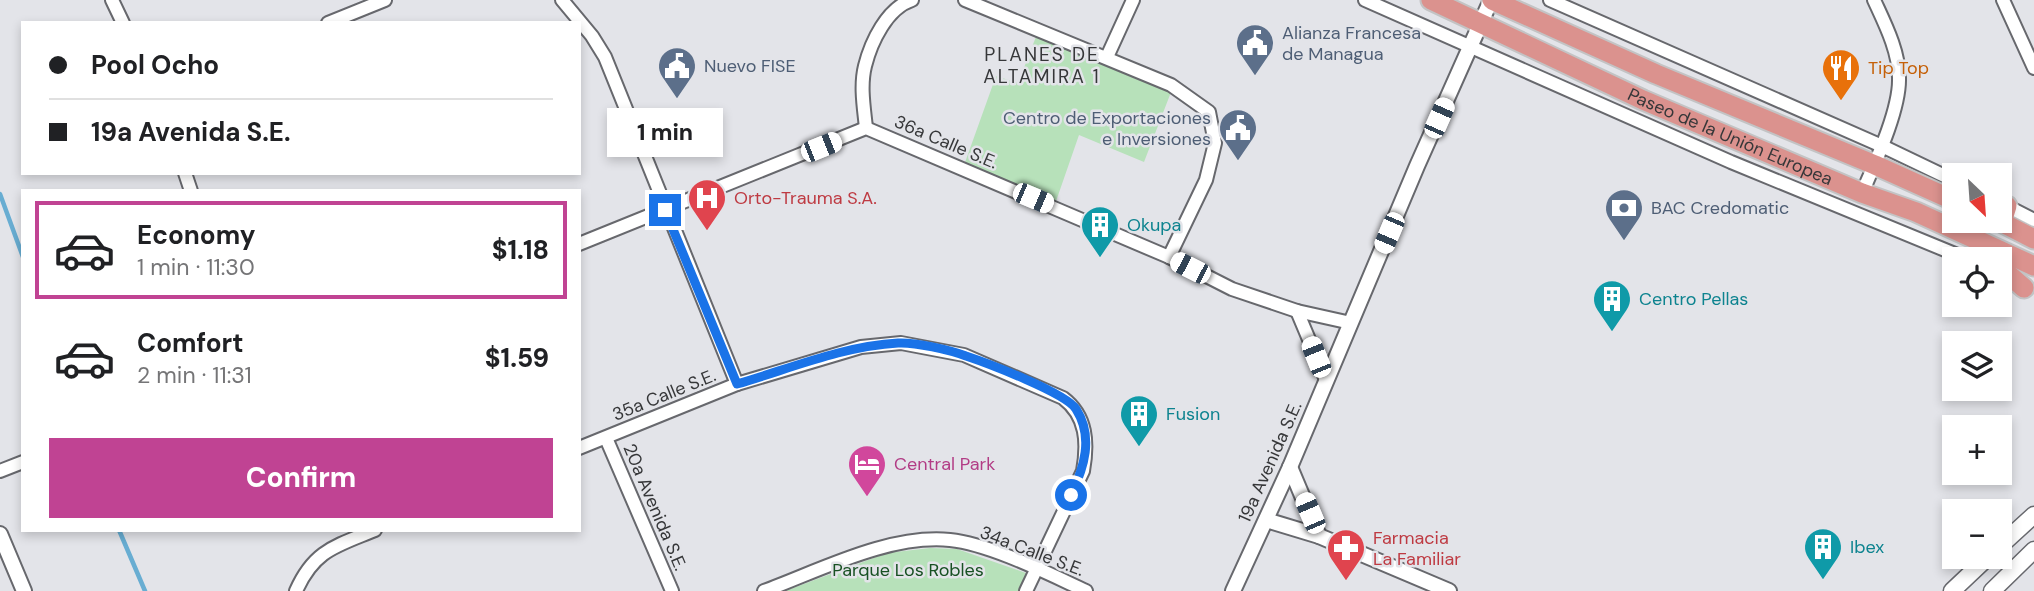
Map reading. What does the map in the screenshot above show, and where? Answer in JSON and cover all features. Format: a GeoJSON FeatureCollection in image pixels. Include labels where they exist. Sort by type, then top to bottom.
{"type":"FeatureCollection","features":[{"type":"Feature","properties":{"kind":"highway","name":"Paseo de la Unión Europea"},"geometry":{"type":"LineString","coordinates":[[1431,0],[1643,100],[1916,212],[2034,266]]}},
{"type":"Feature","properties":{"kind":"highway","name":"Paseo de la Unión Europea"},"geometry":{"type":"LineString","coordinates":[[1491,0],[1656,74],[1942,195]]}},
{"type":"Feature","properties":{"kind":"highway"},"geometry":{"type":"LineString","coordinates":[[1916,212],[1971,247]]}},
{"type":"Feature","properties":{"kind":"highway"},"geometry":{"type":"LineString","coordinates":[[2012,221],[2034,239]]}},
{"type":"Feature","properties":{"kind":"highway"},"geometry":{"type":"LineString","coordinates":[[2012,277],[2029,291]]}},
{"type":"Feature","properties":{"kind":"main road"},"geometry":{"type":"LineString","coordinates":[[2012,535],[2034,515]]}},
{"type":"Feature","properties":{"kind":"main road"},"geometry":{"type":"LineString","coordinates":[[1992,591],[2034,550]]}},
{"type":"Feature","properties":{"kind":"main road"},"geometry":{"type":"LineString","coordinates":[[1952,591],[1975,569]]}},
{"type":"Feature","properties":{"kind":"street"},"geometry":{"type":"LineString","coordinates":[[112,0],[122,21]]}},
{"type":"Feature","properties":{"kind":"street"},"geometry":{"type":"LineString","coordinates":[[333,21],[385,0]]}},
{"type":"Feature","properties":{"kind":"street"},"geometry":{"type":"LineString","coordinates":[[562,0],[580,21]]}},
{"type":"Feature","properties":{"kind":"street"},"geometry":{"type":"LineString","coordinates":[[866,128],[863,100],[865,66],[884,20],[904,2],[912,0]]}},
{"type":"Feature","properties":{"kind":"street"},"geometry":{"type":"LineString","coordinates":[[965,0],[1171,85],[1209,112],[1215,143],[1206,180],[1169,257]]}},
{"type":"Feature","properties":{"kind":"street"},"geometry":{"type":"LineString","coordinates":[[1107,57],[1133,0]]}},
{"type":"Feature","properties":{"kind":"street"},"geometry":{"type":"LineString","coordinates":[[1365,0],[1731,162],[1942,249]]}},
{"type":"Feature","properties":{"kind":"street","name":"19a Avenida S.E."},"geometry":{"type":"LineString","coordinates":[[1233,591],[1290,467],[1491,0]]}},
{"type":"Feature","properties":{"kind":"street"},"geometry":{"type":"LineString","coordinates":[[1550,0],[1942,175]]}},
{"type":"Feature","properties":{"kind":"street"},"geometry":{"type":"LineString","coordinates":[[1862,192],[1875,165],[1898,98],[1899,78],[1891,39],[1874,0]]}},
{"type":"Feature","properties":{"kind":"street"},"geometry":{"type":"LineString","coordinates":[[2003,0],[2034,68]]}},
{"type":"Feature","properties":{"kind":"street"},"geometry":{"type":"LineString","coordinates":[[581,23],[605,57],[737,384]]}},
{"type":"Feature","properties":{"kind":"street","name":"36a Calle S.E."},"geometry":{"type":"LineString","coordinates":[[581,243],[866,128],[1169,257],[1232,289],[1297,311],[1351,323]]}},
{"type":"Feature","properties":{"kind":"street"},"geometry":{"type":"LineString","coordinates":[[2012,215],[2034,220]]}},
{"type":"Feature","properties":{"kind":"street"},"geometry":{"type":"LineString","coordinates":[[2012,282],[2029,291]]}},
{"type":"Feature","properties":{"kind":"street"},"geometry":{"type":"LineString","coordinates":[[1297,311],[1326,380]]}},
{"type":"Feature","properties":{"kind":"street","name":"35a Calle S.E."},"geometry":{"type":"LineString","coordinates":[[581,448],[737,384],[860,347],[901,343],[964,355],[1063,398],[1076,407],[1086,437],[1083,471],[1026,591]]}},
{"type":"Feature","properties":{"kind":"street","name":"20a Avenida S.E."},"geometry":{"type":"LineString","coordinates":[[606,438],[672,591]]}},
{"type":"Feature","properties":{"kind":"street"},"geometry":{"type":"LineString","coordinates":[[0,471],[21,463]]}},
{"type":"Feature","properties":{"kind":"street"},"geometry":{"type":"LineString","coordinates":[[1290,467],[1319,536]]}},
{"type":"Feature","properties":{"kind":"street"},"geometry":{"type":"LineString","coordinates":[[1266,520],[1319,536],[1449,591]]}},
{"type":"Feature","properties":{"kind":"street"},"geometry":{"type":"LineString","coordinates":[[296,591],[308,568],[326,550],[370,532]]}},
{"type":"Feature","properties":{"kind":"street"},"geometry":{"type":"LineString","coordinates":[[0,534],[24,591]]}},
{"type":"Feature","properties":{"kind":"street","name":"34a Calle S.E."},"geometry":{"type":"LineString","coordinates":[[764,591],[894,544],[950,540],[969,544],[1036,569],[1086,591]]}},
{"type":"Feature","properties":{"kind":"green space"},"geometry":{"type":"Polygon","coordinates":[[[1039,29],[1173,87],[1144,162],[1079,135],[1054,207],[963,168],[996,76],[1018,83],[1039,29]]]}},
{"type":"Feature","properties":{"kind":"green space","name":"Parque Los Robles"},"geometry":{"type":"Polygon","coordinates":[[[930,548],[957,549],[1026,573],[1018,591],[785,591],[887,553],[930,548]]]}},
{"type":"Feature","properties":{"kind":"waterway"},"geometry":{"type":"LineString","coordinates":[[0,194],[21,252]]}},
{"type":"Feature","properties":{"kind":"waterway"},"geometry":{"type":"LineString","coordinates":[[120,532],[145,591]]}},
{"type":"Feature","properties":{"kind":"place","name":"Alianza Francesa de Managua"},"geometry":{"type":"Point","coordinates":[1255,77]}},
{"type":"Feature","properties":{"kind":"place","name":"Nuevo FISE"},"geometry":{"type":"Point","coordinates":[677,100]}},
{"type":"Feature","properties":{"kind":"place","name":"Tip Top"},"geometry":{"type":"Point","coordinates":[1841,102]}},
{"type":"Feature","properties":{"kind":"place","name":"Centro de Exportaciones e Inversiones"},"geometry":{"type":"Point","coordinates":[1238,162]}},
{"type":"Feature","properties":{"kind":"place","name":"Orto-Trauma S.A."},"geometry":{"type":"Point","coordinates":[707,232]}},
{"type":"Feature","properties":{"kind":"place","name":"BAC Credomatic"},"geometry":{"type":"Point","coordinates":[1624,242]}},
{"type":"Feature","properties":{"kind":"place","name":"Okupa"},"geometry":{"type":"Point","coordinates":[1100,259]}},
{"type":"Feature","properties":{"kind":"place","name":"Centro Pellas"},"geometry":{"type":"Point","coordinates":[1612,333]}},
{"type":"Feature","properties":{"kind":"place","name":"Fusion"},"geometry":{"type":"Point","coordinates":[1139,448]}},
{"type":"Feature","properties":{"kind":"place","name":"Central Park"},"geometry":{"type":"Point","coordinates":[867,498]}},
{"type":"Feature","properties":{"kind":"place","name":"Ibex"},"geometry":{"type":"Point","coordinates":[1823,581]}},
{"type":"Feature","properties":{"kind":"place","name":"Farmacia La Familiar"},"geometry":{"type":"Point","coordinates":[1346,582]}},
{"type":"Feature","properties":{"kind":"district","name":"PLANES DE ALTAMIRA 1"},"geometry":{"type":"Point","coordinates":[1042,65]}},
{"type":"Feature","properties":{"kind":"route"},"geometry":{"type":"LineString","coordinates":[[665,210],[737,384],[860,347],[901,343],[964,355],[1048,390],[1076,407],[1086,437],[1086,454],[1083,471],[1071,495]]}}]}
